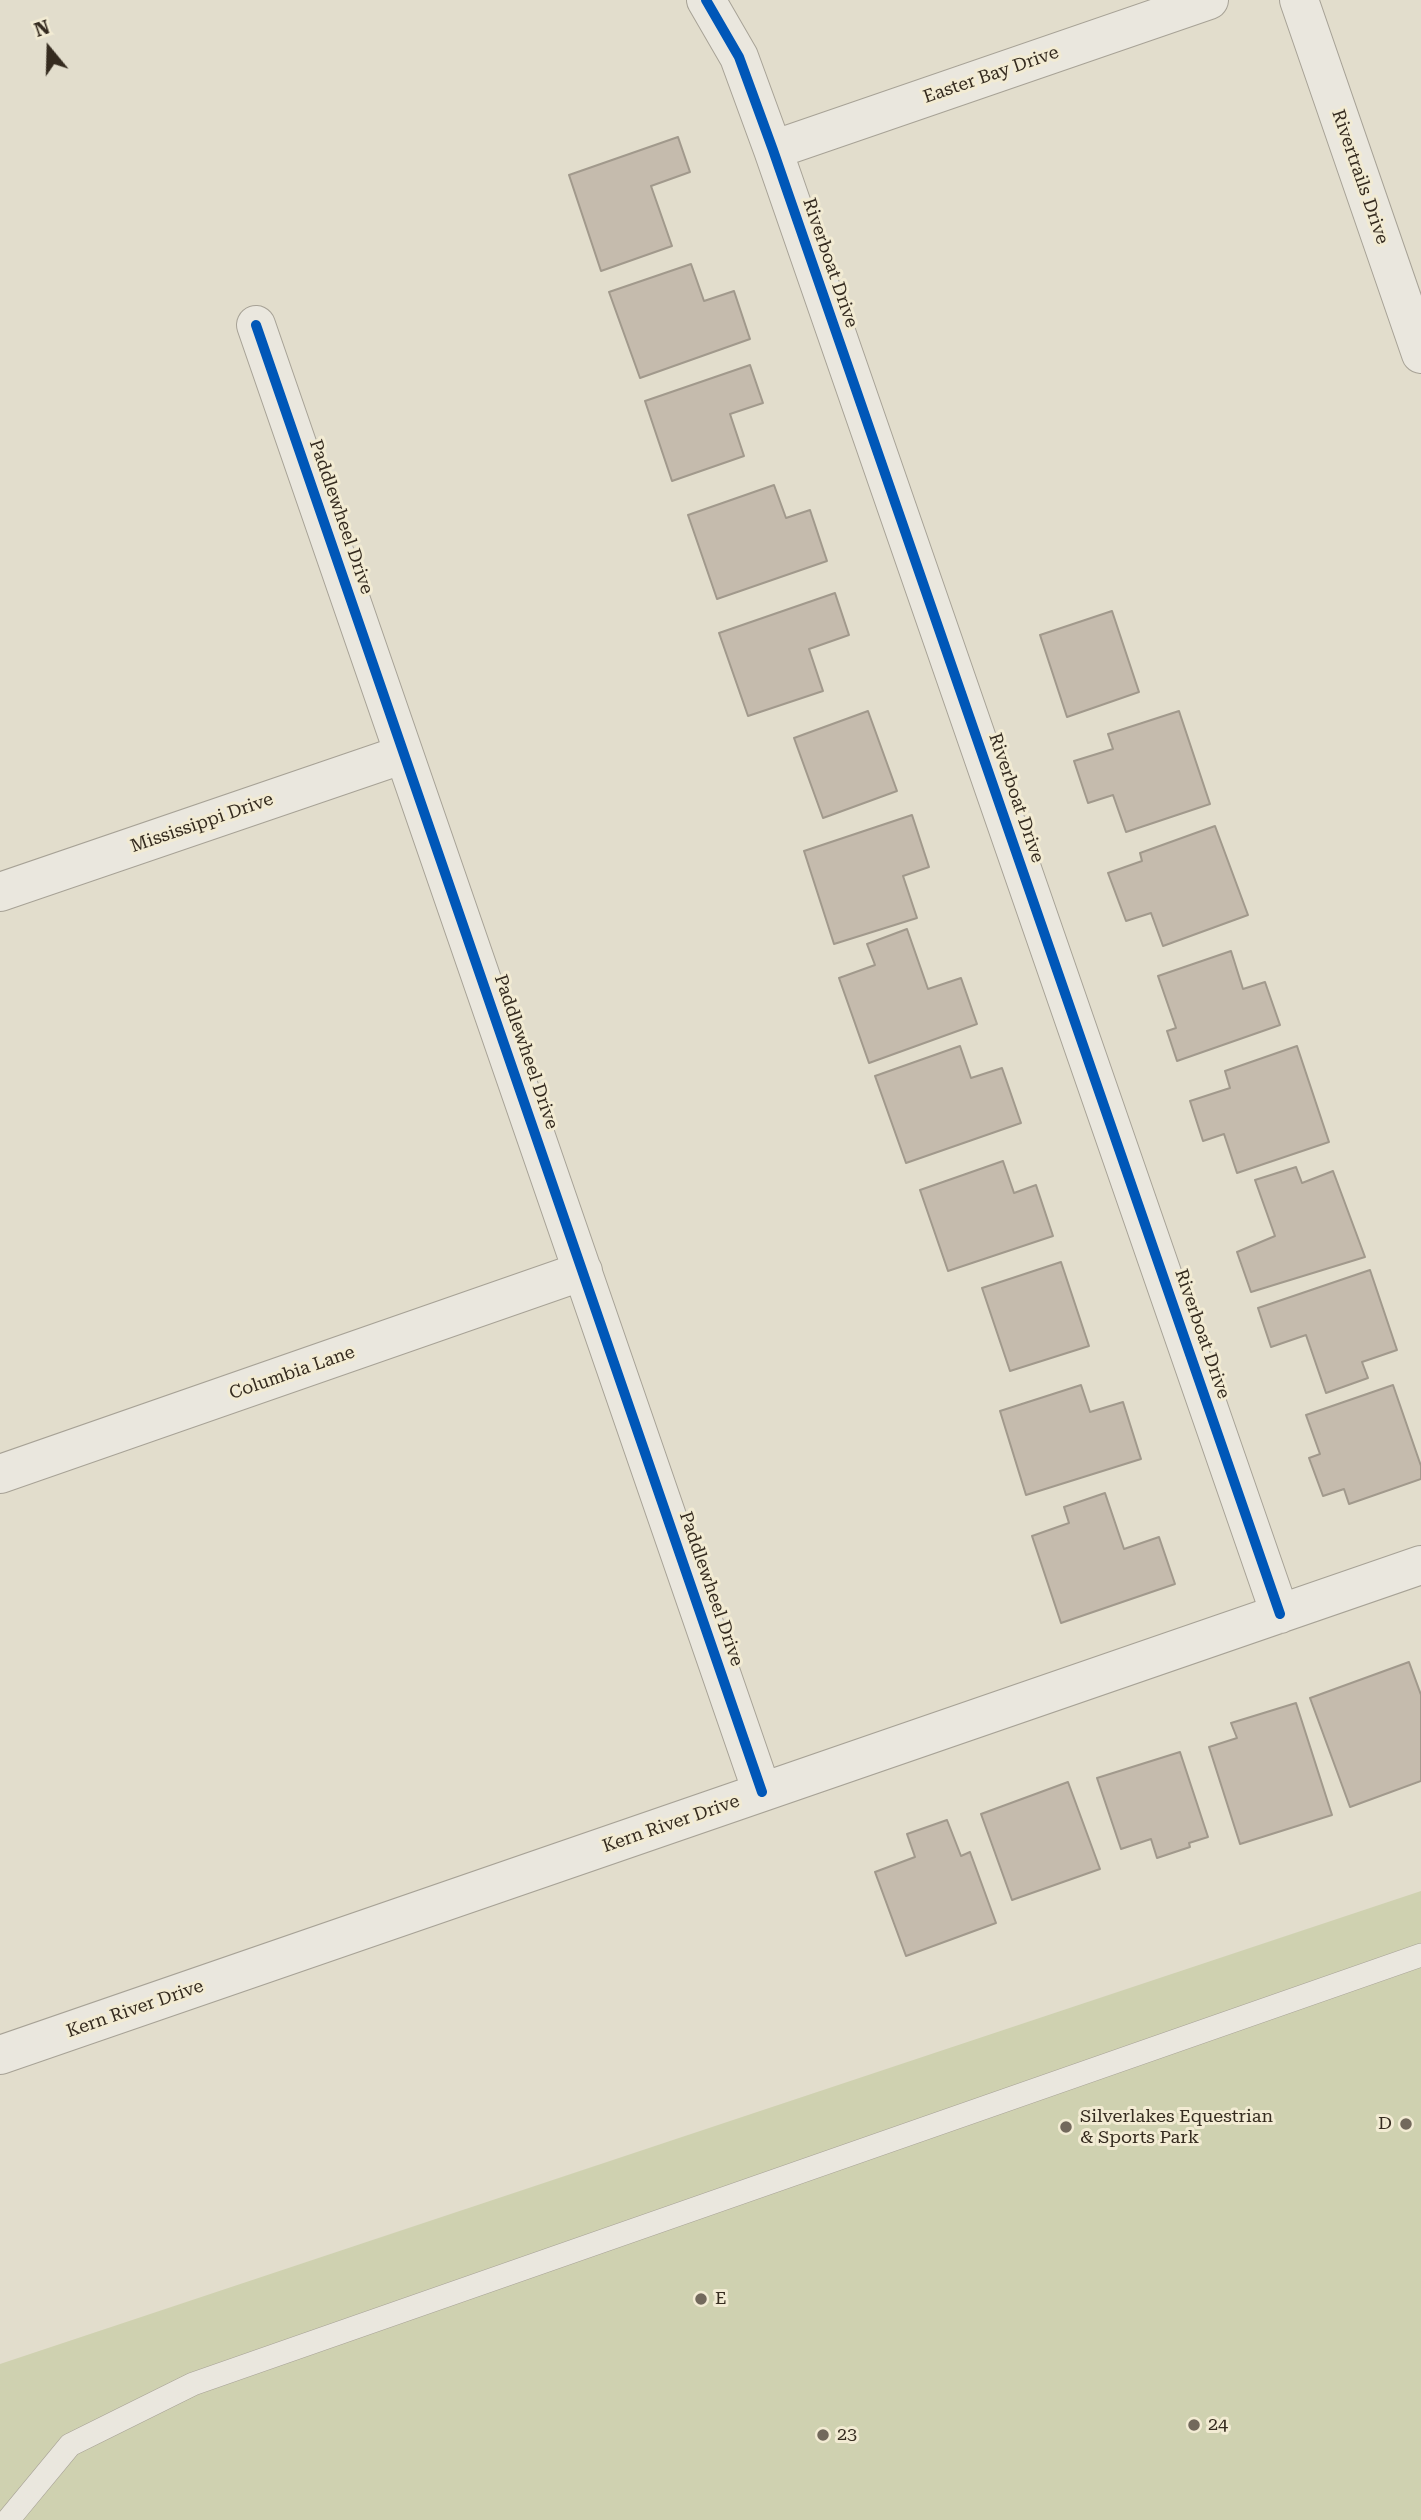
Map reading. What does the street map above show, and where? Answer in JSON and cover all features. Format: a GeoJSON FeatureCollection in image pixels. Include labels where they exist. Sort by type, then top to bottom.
{"type":"FeatureCollection","features":[{"type":"Feature","properties":{"kind":"street","name":"Riverboat Drive"},"geometry":{"type":"LineString","coordinates":[[706,0],[740,57],[1280,1614]]}},
{"type":"Feature","properties":{"kind":"street","name":"Easter Bay Drive"},"geometry":{"type":"LineString","coordinates":[[773,150],[1209,0]]}},
{"type":"Feature","properties":{"kind":"street","name":"Rivertrails Drive"},"geometry":{"type":"LineString","coordinates":[[1299,0],[1421,354]]}},
{"type":"Feature","properties":{"kind":"street","name":"Paddlewheel Drive"},"geometry":{"type":"LineString","coordinates":[[256,325],[762,1793]]}},
{"type":"Feature","properties":{"kind":"street","name":"Mississippi Drive"},"geometry":{"type":"LineString","coordinates":[[0,892],[404,754]]}},
{"type":"Feature","properties":{"kind":"street","name":"Columbia Lane"},"geometry":{"type":"LineString","coordinates":[[0,1474],[583,1271]]}},
{"type":"Feature","properties":{"kind":"street","name":"Kern River Drive"},"geometry":{"type":"LineString","coordinates":[[0,2055],[1421,1565]]}},
{"type":"Feature","properties":{"kind":"lane"},"geometry":{"type":"LineString","coordinates":[[8,2520],[70,2445],[193,2384],[1421,1955]]}},
{"type":"Feature","properties":{"kind":"green space","name":"Silverlakes Equestrian & Sports Park"},"geometry":{"type":"Polygon","coordinates":[[[1421,1891],[1421,2520],[0,2520],[0,2364],[1421,1891]]]}},
{"type":"Feature","properties":{"kind":"building"},"geometry":{"type":"Polygon","coordinates":[[[678,137],[690,172],[651,186],[672,246],[601,271],[569,175],[678,137]]]}},
{"type":"Feature","properties":{"kind":"building"},"geometry":{"type":"Polygon","coordinates":[[[691,264],[704,301],[734,291],[750,339],[640,378],[609,292],[691,264]]]}},
{"type":"Feature","properties":{"kind":"building"},"geometry":{"type":"Polygon","coordinates":[[[750,365],[763,403],[730,414],[744,456],[672,481],[645,401],[750,365]]]}},
{"type":"Feature","properties":{"kind":"building"},"geometry":{"type":"Polygon","coordinates":[[[774,485],[786,518],[810,510],[827,561],[717,599],[688,515],[774,485]]]}},
{"type":"Feature","properties":{"kind":"building"},"geometry":{"type":"Polygon","coordinates":[[[835,593],[849,635],[809,649],[823,691],[748,716],[719,633],[835,593]]]}},
{"type":"Feature","properties":{"kind":"building"},"geometry":{"type":"Polygon","coordinates":[[[1112,611],[1139,692],[1067,717],[1040,635],[1112,611]]]}},
{"type":"Feature","properties":{"kind":"building"},"geometry":{"type":"Polygon","coordinates":[[[868,711],[897,791],[823,818],[794,738],[868,711]]]}},
{"type":"Feature","properties":{"kind":"building"},"geometry":{"type":"Polygon","coordinates":[[[1179,711],[1210,804],[1126,832],[1113,795],[1088,803],[1074,761],[1113,749],[1108,734],[1179,711]]]}},
{"type":"Feature","properties":{"kind":"building"},"geometry":{"type":"Polygon","coordinates":[[[912,815],[929,867],[903,876],[917,918],[834,944],[804,851],[912,815]]]}},
{"type":"Feature","properties":{"kind":"building"},"geometry":{"type":"Polygon","coordinates":[[[1215,826],[1248,915],[1163,946],[1151,913],[1126,921],[1108,873],[1142,861],[1140,853],[1215,826]]]}},
{"type":"Feature","properties":{"kind":"building"},"geometry":{"type":"Polygon","coordinates":[[[907,929],[928,989],[961,978],[977,1024],[869,1063],[839,978],[875,965],[867,944],[907,929]]]}},
{"type":"Feature","properties":{"kind":"building"},"geometry":{"type":"Polygon","coordinates":[[[1231,951],[1243,989],[1265,982],[1280,1025],[1177,1061],[1167,1031],[1176,1028],[1158,976],[1231,951]]]}},
{"type":"Feature","properties":{"kind":"building"},"geometry":{"type":"Polygon","coordinates":[[[960,1046],[971,1078],[1002,1068],[1021,1123],[906,1163],[875,1076],[960,1046]]]}},
{"type":"Feature","properties":{"kind":"building"},"geometry":{"type":"Polygon","coordinates":[[[1297,1046],[1329,1142],[1237,1173],[1224,1134],[1203,1141],[1190,1101],[1230,1088],[1225,1071],[1297,1046]]]}},
{"type":"Feature","properties":{"kind":"building"},"geometry":{"type":"Polygon","coordinates":[[[1003,1161],[1014,1193],[1036,1185],[1053,1236],[948,1271],[920,1190],[1003,1161]]]}},
{"type":"Feature","properties":{"kind":"building"},"geometry":{"type":"Polygon","coordinates":[[[1296,1167],[1302,1183],[1333,1171],[1365,1257],[1251,1292],[1237,1252],[1275,1236],[1255,1180],[1296,1167]]]}},
{"type":"Feature","properties":{"kind":"building"},"geometry":{"type":"Polygon","coordinates":[[[1061,1262],[1089,1346],[1010,1371],[982,1288],[1061,1262]]]}},
{"type":"Feature","properties":{"kind":"building"},"geometry":{"type":"Polygon","coordinates":[[[1370,1270],[1397,1350],[1362,1362],[1368,1378],[1326,1393],[1306,1335],[1271,1347],[1258,1308],[1370,1270]]]}},
{"type":"Feature","properties":{"kind":"building"},"geometry":{"type":"Polygon","coordinates":[[[1081,1385],[1090,1412],[1123,1402],[1141,1459],[1026,1495],[1000,1411],[1081,1385]]]}},
{"type":"Feature","properties":{"kind":"building"},"geometry":{"type":"Polygon","coordinates":[[[1393,1385],[1421,1466],[1421,1479],[1349,1504],[1344,1489],[1323,1496],[1309,1458],[1320,1454],[1306,1415],[1393,1385]]]}},
{"type":"Feature","properties":{"kind":"building"},"geometry":{"type":"Polygon","coordinates":[[[1105,1493],[1124,1549],[1159,1537],[1175,1584],[1061,1623],[1032,1536],[1069,1523],[1064,1507],[1105,1493]]]}},
{"type":"Feature","properties":{"kind":"building"},"geometry":{"type":"Polygon","coordinates":[[[1409,1662],[1421,1695],[1421,1781],[1350,1807],[1310,1698],[1409,1662]]]}},
{"type":"Feature","properties":{"kind":"building"},"geometry":{"type":"Polygon","coordinates":[[[1296,1703],[1332,1815],[1240,1844],[1209,1747],[1237,1738],[1231,1723],[1296,1703]]]}},
{"type":"Feature","properties":{"kind":"building"},"geometry":{"type":"Polygon","coordinates":[[[1180,1752],[1208,1837],[1189,1843],[1190,1847],[1157,1858],[1151,1839],[1121,1849],[1097,1778],[1180,1752]]]}},
{"type":"Feature","properties":{"kind":"building"},"geometry":{"type":"Polygon","coordinates":[[[1068,1782],[1100,1869],[1012,1900],[981,1814],[1068,1782]]]}},
{"type":"Feature","properties":{"kind":"building"},"geometry":{"type":"Polygon","coordinates":[[[947,1820],[961,1856],[970,1852],[996,1923],[906,1956],[875,1872],[915,1857],[907,1834],[947,1820]]]}},
{"type":"Feature","properties":{"kind":"cycle path"},"geometry":{"type":"LineString","coordinates":[[706,0],[739,57],[773,150],[1280,1614]]}},
{"type":"Feature","properties":{"kind":"cycle path"},"geometry":{"type":"LineString","coordinates":[[256,325],[762,1792]]}},
{"type":"Feature","properties":{"kind":"place","name":"D"},"geometry":{"type":"Point","coordinates":[1406,2124]}},
{"type":"Feature","properties":{"kind":"place","name":"Silverlakes Equestrian & Sports Park"},"geometry":{"type":"Point","coordinates":[1066,2127]}},
{"type":"Feature","properties":{"kind":"place","name":"E"},"geometry":{"type":"Point","coordinates":[701,2299]}},
{"type":"Feature","properties":{"kind":"place","name":"24"},"geometry":{"type":"Point","coordinates":[1194,2425]}},
{"type":"Feature","properties":{"kind":"place","name":"23"},"geometry":{"type":"Point","coordinates":[823,2435]}}]}
